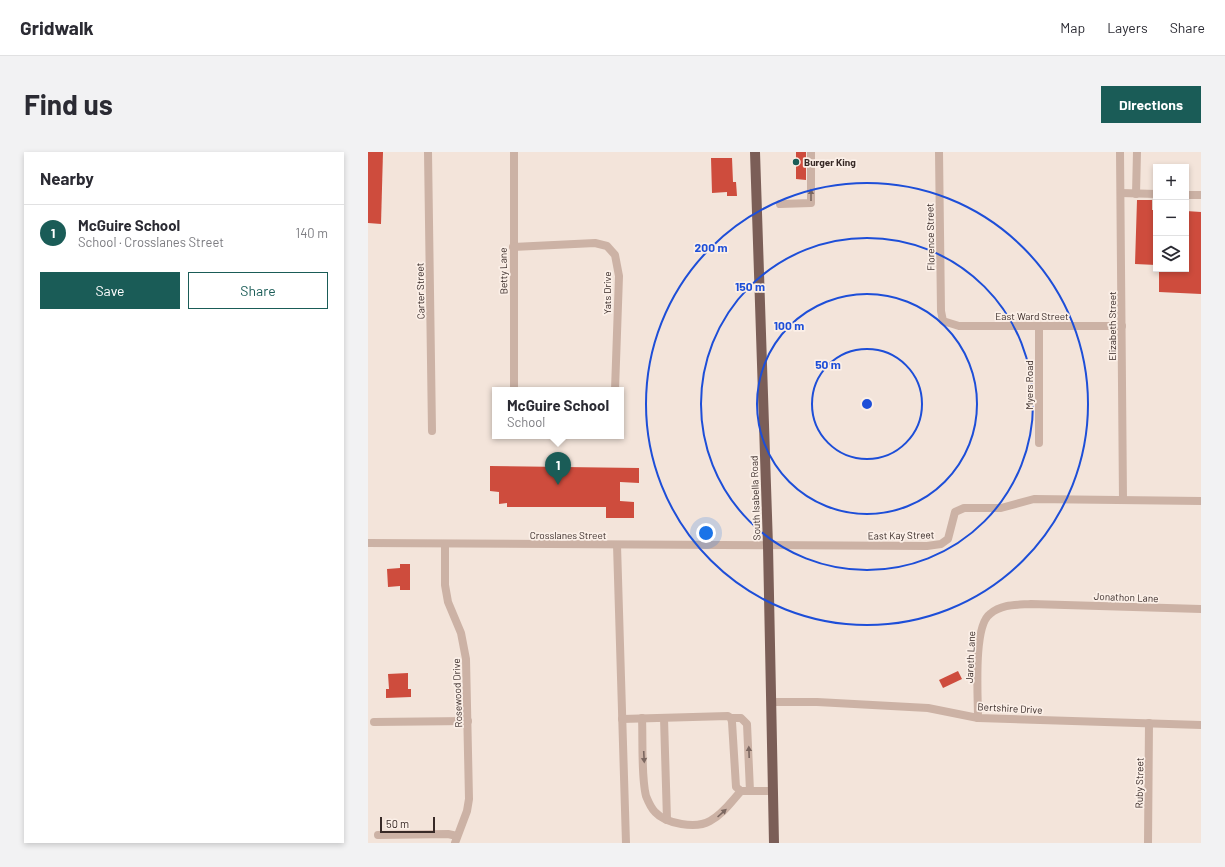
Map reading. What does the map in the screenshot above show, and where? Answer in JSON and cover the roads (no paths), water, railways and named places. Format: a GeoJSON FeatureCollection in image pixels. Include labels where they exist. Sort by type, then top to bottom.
{"type":"FeatureCollection","features":[{"type":"Feature","properties":{"kind":"main road","name":"South Isabella Road"},"geometry":{"type":"LineString","coordinates":[[754,152],[768,546],[774,843]]}},
{"type":"Feature","properties":{"kind":"street","name":"Carter Street"},"geometry":{"type":"LineString","coordinates":[[428,152],[432,430]]}},
{"type":"Feature","properties":{"kind":"street","name":"Betty Lane"},"geometry":{"type":"LineString","coordinates":[[514,152],[514,387]]}},
{"type":"Feature","properties":{"kind":"street"},"geometry":{"type":"LineString","coordinates":[[780,204],[811,203],[811,152]]}},
{"type":"Feature","properties":{"kind":"street","name":"Florence Street"},"geometry":{"type":"LineString","coordinates":[[939,152],[941,312],[943,321]]}},
{"type":"Feature","properties":{"kind":"street","name":"Elizabeth Street"},"geometry":{"type":"LineString","coordinates":[[1120,152],[1123,500]]}},
{"type":"Feature","properties":{"kind":"street"},"geometry":{"type":"LineString","coordinates":[[1136,194],[1137,152]]}},
{"type":"Feature","properties":{"kind":"street"},"geometry":{"type":"LineString","coordinates":[[1121,193],[1153,194]]}},
{"type":"Feature","properties":{"kind":"street"},"geometry":{"type":"LineString","coordinates":[[1189,195],[1201,195]]}},
{"type":"Feature","properties":{"kind":"street","name":"Yats Drive"},"geometry":{"type":"LineString","coordinates":[[513,247],[595,243],[607,246],[615,255],[619,276],[615,387]]}},
{"type":"Feature","properties":{"kind":"street","name":"East Ward Street"},"geometry":{"type":"LineString","coordinates":[[943,321],[959,326],[1122,326]]}},
{"type":"Feature","properties":{"kind":"street","name":"Myers Road"},"geometry":{"type":"LineString","coordinates":[[1039,327],[1039,443]]}},
{"type":"Feature","properties":{"kind":"street","name":"East Kay Street"},"geometry":{"type":"LineString","coordinates":[[768,546],[927,546],[941,544],[948,540],[955,512],[964,508],[1001,508],[1034,499],[1201,501]]}},
{"type":"Feature","properties":{"kind":"street","name":"Crosslanes Street"},"geometry":{"type":"LineString","coordinates":[[368,543],[768,546]]}},
{"type":"Feature","properties":{"kind":"street","name":"Rosewood Drive"},"geometry":{"type":"LineString","coordinates":[[445,544],[445,585],[448,602],[464,644],[468,721],[469,799],[467,811],[456,839]]}},
{"type":"Feature","properties":{"kind":"street"},"geometry":{"type":"LineString","coordinates":[[617,545],[626,843]]}},
{"type":"Feature","properties":{"kind":"street","name":"Jonathon Lane"},"geometry":{"type":"LineString","coordinates":[[1050,605],[1201,609]]}},
{"type":"Feature","properties":{"kind":"street","name":"Jareth Lane"},"geometry":{"type":"LineString","coordinates":[[978,718],[978,640],[982,625],[988,615],[1005,606],[1050,605]]}},
{"type":"Feature","properties":{"kind":"street","name":"Bertshire Drive"},"geometry":{"type":"LineString","coordinates":[[771,702],[817,702],[928,708],[978,718],[1201,725]]}},
{"type":"Feature","properties":{"kind":"street"},"geometry":{"type":"LineString","coordinates":[[622,719],[728,716],[731,718],[741,718],[747,724],[750,791]]}},
{"type":"Feature","properties":{"kind":"street"},"geometry":{"type":"LineString","coordinates":[[642,718],[646,795],[655,812],[667,820],[696,824],[709,822],[722,813],[741,791]]}},
{"type":"Feature","properties":{"kind":"street"},"geometry":{"type":"LineString","coordinates":[[664,718],[667,820]]}},
{"type":"Feature","properties":{"kind":"street"},"geometry":{"type":"LineString","coordinates":[[731,718],[734,778],[736,787],[741,791],[773,791]]}},
{"type":"Feature","properties":{"kind":"street"},"geometry":{"type":"LineString","coordinates":[[374,722],[468,721]]}},
{"type":"Feature","properties":{"kind":"street","name":"Ruby Street"},"geometry":{"type":"LineString","coordinates":[[1148,843],[1149,723]]}},
{"type":"Feature","properties":{"kind":"street"},"geometry":{"type":"LineString","coordinates":[[378,835],[448,834],[456,839]]}},
{"type":"Feature","properties":{"kind":"place","name":"Burger King"},"geometry":{"type":"Point","coordinates":[796,162]}},
{"type":"Feature","properties":{"kind":"place","name":"McGuire School"},"geometry":{"type":"Point","coordinates":[558,485]}}]}
